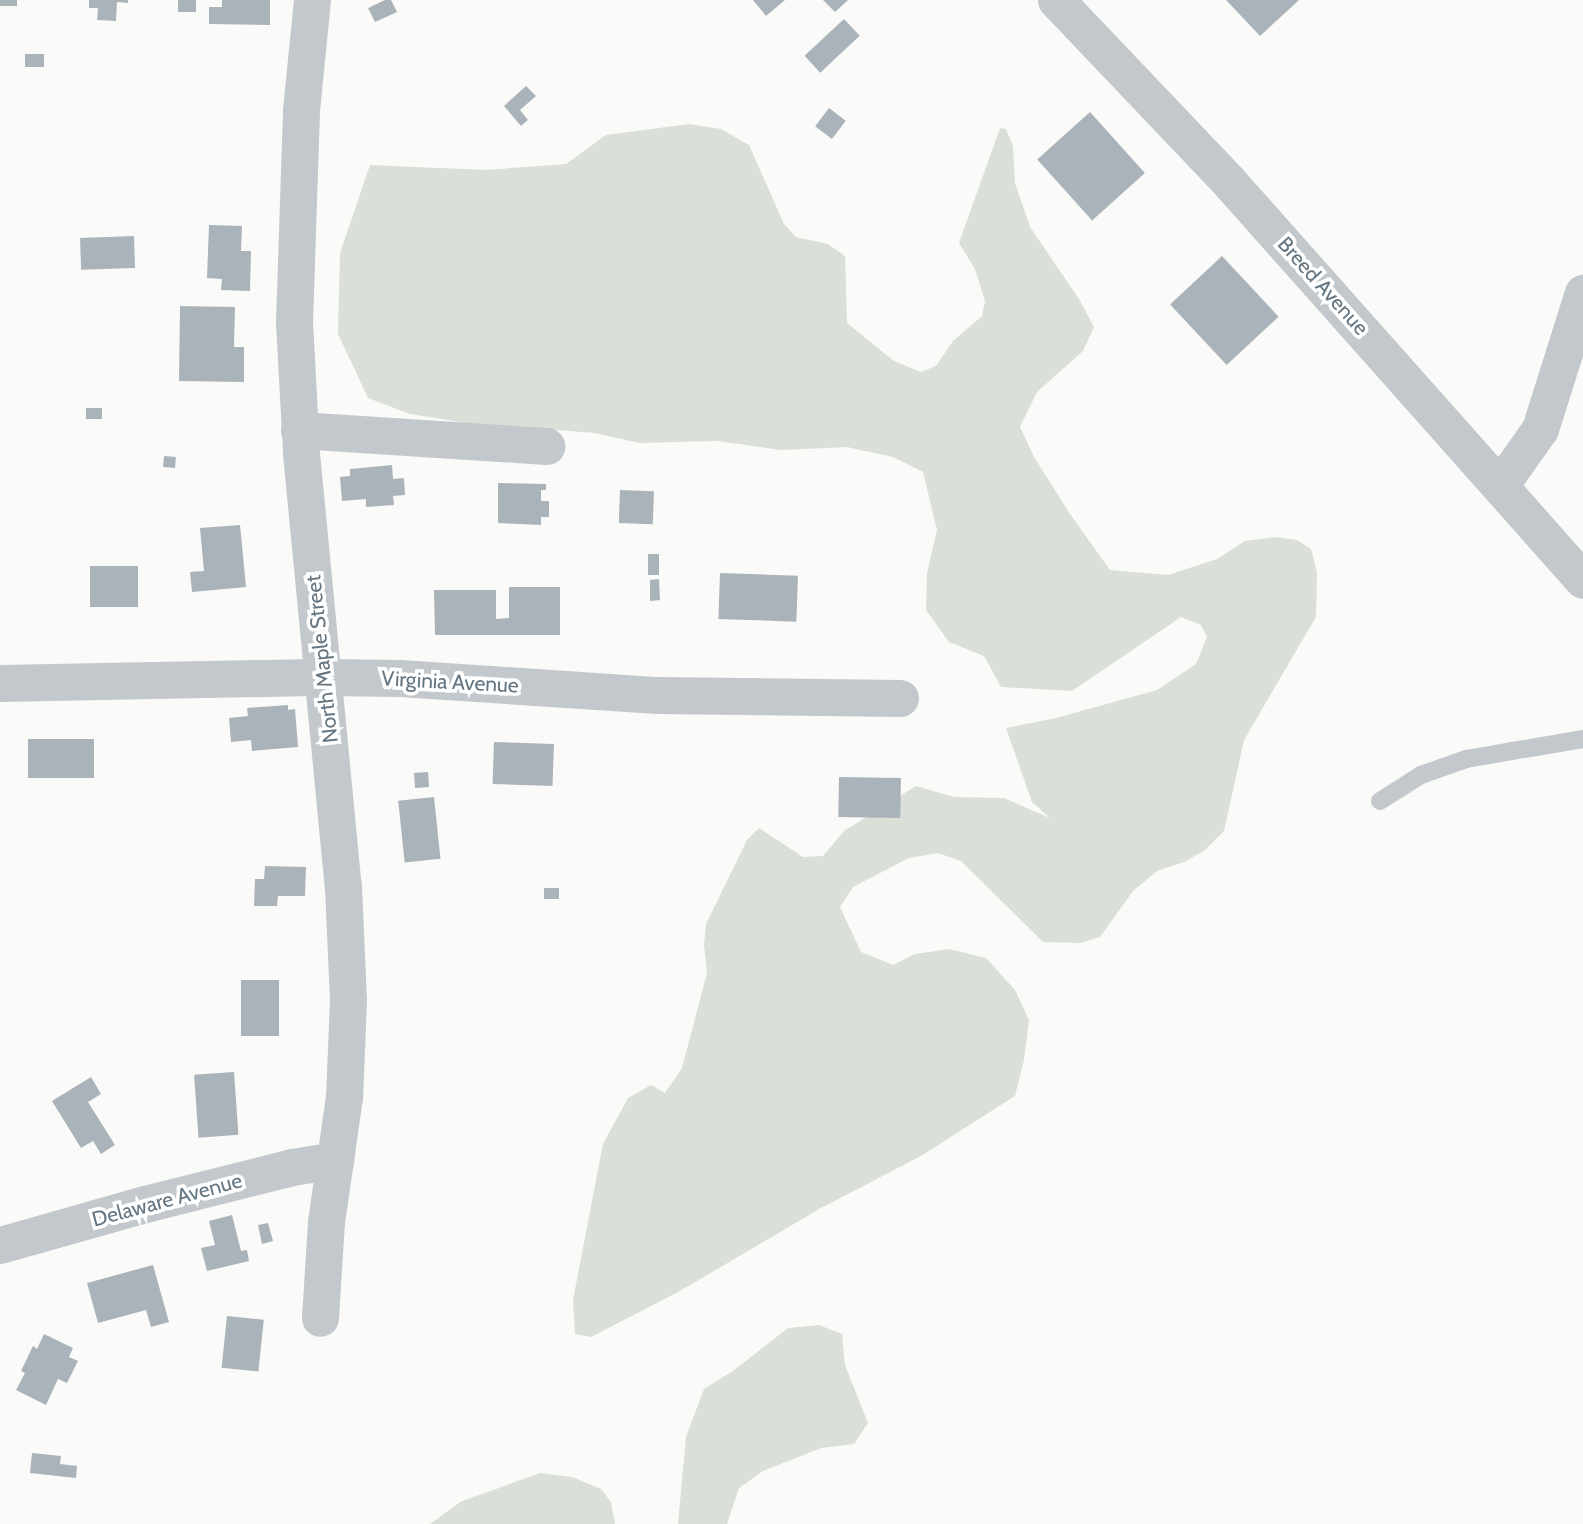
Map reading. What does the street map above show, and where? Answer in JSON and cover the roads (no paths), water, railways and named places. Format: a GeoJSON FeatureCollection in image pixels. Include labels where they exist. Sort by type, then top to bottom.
{"type":"FeatureCollection","features":[{"type":"Feature","properties":{"kind":"street","name":"North Maple Street"},"geometry":{"type":"LineString","coordinates":[[312,0],[301,111],[294,322],[299,430],[325,677],[348,965],[346,1064],[326,1222],[320,1318]]}},
{"type":"Feature","properties":{"kind":"street","name":"Breed Avenue"},"geometry":{"type":"LineString","coordinates":[[1056,0],[1208,159],[1501,484],[1583,579]]}},
{"type":"Feature","properties":{"kind":"street"},"geometry":{"type":"LineString","coordinates":[[1501,484],[1540,429],[1583,293]]}},
{"type":"Feature","properties":{"kind":"street"},"geometry":{"type":"LineString","coordinates":[[299,430],[546,446]]}},
{"type":"Feature","properties":{"kind":"street","name":"Virginia Avenue"},"geometry":{"type":"LineString","coordinates":[[0,683],[400,678],[657,695],[900,698]]}},
{"type":"Feature","properties":{"kind":"street","name":"Delaware Avenue"},"geometry":{"type":"LineString","coordinates":[[0,1245],[145,1204],[292,1167],[335,1160]]}},
{"type":"Feature","properties":{"kind":"lane"},"geometry":{"type":"LineString","coordinates":[[1380,801],[1421,775],[1466,759],[1583,739]]}}]}
